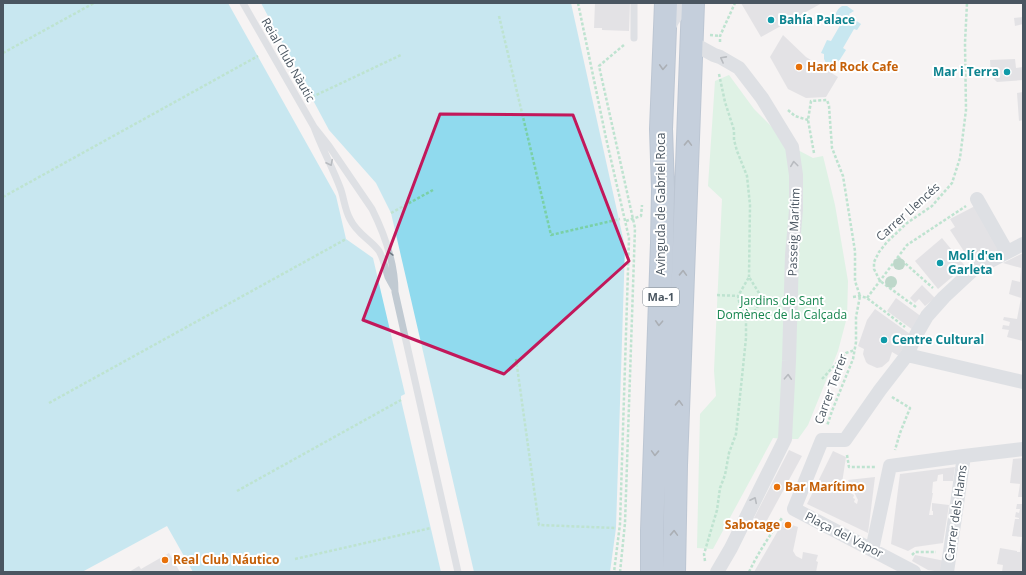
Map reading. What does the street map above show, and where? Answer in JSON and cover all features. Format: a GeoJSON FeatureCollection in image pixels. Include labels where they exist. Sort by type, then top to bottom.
{"type":"FeatureCollection","features":[{"type":"Feature","properties":{"kind":"highway","name":"Avinguda de Gabriel Roca"},"geometry":{"type":"LineString","coordinates":[[652,572],[652,531],[662,244],[663,189],[661,129],[666,3]]}},
{"type":"Feature","properties":{"kind":"highway","name":"Avinguda de Gabriel Roca"},"geometry":{"type":"LineString","coordinates":[[674,572],[676,465],[692,3]]}},
{"type":"Feature","properties":{"kind":"street"},"geometry":{"type":"LineString","coordinates":[[665,28],[673,13],[688,3]]}},
{"type":"Feature","properties":{"kind":"street","name":"Passeig Marítim"},"geometry":{"type":"LineString","coordinates":[[691,39],[694,44],[739,68],[762,98],[792,147],[796,175],[796,210],[792,255],[785,439],[731,548],[712,569]]}},
{"type":"Feature","properties":{"kind":"street"},"geometry":{"type":"LineString","coordinates":[[977,199],[1006,252]]}},
{"type":"Feature","properties":{"kind":"street"},"geometry":{"type":"LineString","coordinates":[[794,509],[822,440],[845,440],[907,355],[927,316],[944,297],[973,270],[1023,244]]}},
{"type":"Feature","properties":{"kind":"street"},"geometry":{"type":"LineString","coordinates":[[907,355],[1023,382]]}},
{"type":"Feature","properties":{"kind":"street"},"geometry":{"type":"LineString","coordinates":[[964,456],[1023,448]]}},
{"type":"Feature","properties":{"kind":"street","name":"Carrer dels Hams"},"geometry":{"type":"LineString","coordinates":[[890,466],[964,456],[948,572]]}},
{"type":"Feature","properties":{"kind":"street"},"geometry":{"type":"LineString","coordinates":[[872,550],[890,466]]}},
{"type":"Feature","properties":{"kind":"street","name":"Plaça del Vapor"},"geometry":{"type":"LineString","coordinates":[[794,509],[914,572]]}},
{"type":"Feature","properties":{"kind":"lane","name":"Reial Club Nàutic"},"geometry":{"type":"LineString","coordinates":[[243,3],[314,127]]}},
{"type":"Feature","properties":{"kind":"lane"},"geometry":{"type":"LineString","coordinates":[[634,3],[634,38]]}},
{"type":"Feature","properties":{"kind":"lane"},"geometry":{"type":"LineString","coordinates":[[314,127],[339,185],[350,218],[358,232],[371,242],[380,252],[385,263],[388,276],[396,292]]}},
{"type":"Feature","properties":{"kind":"lane"},"geometry":{"type":"LineString","coordinates":[[314,127],[329,146],[372,209],[389,252],[395,277],[396,292],[458,572]]}},
{"type":"Feature","properties":{"kind":"path"},"geometry":{"type":"LineString","coordinates":[[3,53],[94,3]]}},
{"type":"Feature","properties":{"kind":"path"},"geometry":{"type":"LineString","coordinates":[[578,3],[606,138],[629,238],[620,524],[614,572]]}},
{"type":"Feature","properties":{"kind":"path"},"geometry":{"type":"LineString","coordinates":[[712,569],[704,554],[717,510],[720,488],[725,475],[729,453],[736,434],[746,338],[746,317],[740,306],[738,296],[749,277],[750,205],[747,176],[737,151],[734,140],[734,130],[718,70],[720,57],[720,36],[734,3]]}},
{"type":"Feature","properties":{"kind":"path","name":"Carrer Llencés"},"geometry":{"type":"LineString","coordinates":[[880,281],[874,269],[874,262],[878,252],[907,223],[932,206],[952,183],[960,158],[966,110],[965,43],[967,3]]}},
{"type":"Feature","properties":{"kind":"path"},"geometry":{"type":"LineString","coordinates":[[499,16],[551,235],[620,219]]}},
{"type":"Feature","properties":{"kind":"path"},"geometry":{"type":"LineString","coordinates":[[620,572],[625,523],[635,228],[599,66],[634,38]]}},
{"type":"Feature","properties":{"kind":"path"},"geometry":{"type":"LineString","coordinates":[[312,98],[401,55]]}},
{"type":"Feature","properties":{"kind":"path"},"geometry":{"type":"LineString","coordinates":[[3,197],[258,56]]}},
{"type":"Feature","properties":{"kind":"path"},"geometry":{"type":"LineString","coordinates":[[814,153],[808,120],[811,101],[828,100],[832,148],[843,176],[855,251],[855,281],[860,296]]}},
{"type":"Feature","properties":{"kind":"path"},"geometry":{"type":"LineString","coordinates":[[795,116],[808,120]]}},
{"type":"Feature","properties":{"kind":"path"},"geometry":{"type":"LineString","coordinates":[[391,213],[433,190]]}},
{"type":"Feature","properties":{"kind":"path"},"geometry":{"type":"LineString","coordinates":[[867,298],[907,245],[977,199]]}},
{"type":"Feature","properties":{"kind":"path"},"geometry":{"type":"LineString","coordinates":[[49,403],[346,239]]}},
{"type":"Feature","properties":{"kind":"path"},"geometry":{"type":"LineString","coordinates":[[898,257],[944,297]]}},
{"type":"Feature","properties":{"kind":"path"},"geometry":{"type":"LineString","coordinates":[[746,317],[757,309],[759,299],[759,292],[749,277]]}},
{"type":"Feature","properties":{"kind":"path"},"geometry":{"type":"LineString","coordinates":[[880,281],[927,316]]}},
{"type":"Feature","properties":{"kind":"path"},"geometry":{"type":"LineString","coordinates":[[717,295],[738,296]]}},
{"type":"Feature","properties":{"kind":"path"},"geometry":{"type":"LineString","coordinates":[[853,297],[860,296],[867,298],[916,335]]}},
{"type":"Feature","properties":{"kind":"path","name":"Carrer Terrer"},"geometry":{"type":"LineString","coordinates":[[822,440],[853,359],[856,342],[856,317],[860,296]]}},
{"type":"Feature","properties":{"kind":"path"},"geometry":{"type":"LineString","coordinates":[[759,299],[778,300]]}},
{"type":"Feature","properties":{"kind":"path"},"geometry":{"type":"LineString","coordinates":[[822,379],[846,353],[855,350]]}},
{"type":"Feature","properties":{"kind":"path"},"geometry":{"type":"LineString","coordinates":[[516,360],[539,525],[616,528]]}},
{"type":"Feature","properties":{"kind":"path"},"geometry":{"type":"LineString","coordinates":[[845,440],[849,467],[890,466],[900,433],[910,408],[880,390]]}},
{"type":"Feature","properties":{"kind":"path"},"geometry":{"type":"LineString","coordinates":[[237,491],[401,400]]}},
{"type":"Feature","properties":{"kind":"path"},"geometry":{"type":"LineString","coordinates":[[749,572],[782,518],[794,509]]}},
{"type":"Feature","properties":{"kind":"path"},"geometry":{"type":"LineString","coordinates":[[295,559],[431,528]]}},
{"type":"Feature","properties":{"kind":"path"},"geometry":{"type":"LineString","coordinates":[[900,564],[915,552],[950,552]]}},
{"type":"Feature","properties":{"kind":"highlighted area"},"geometry":{"type":"Polygon","coordinates":[[[440,114],[573,115],[629,261],[504,374],[363,320],[440,114]]]}},
{"type":"Feature","properties":{"kind":"green space","name":"Jardins de Sant Domènec de la Calçada"},"geometry":{"type":"Polygon","coordinates":[[[729,75],[754,109],[792,147],[813,158],[823,156],[835,205],[848,281],[847,317],[838,351],[808,425],[798,439],[773,438],[713,549],[697,548],[700,414],[716,396],[714,371],[722,199],[708,186],[715,81],[729,75]]]}},
{"type":"Feature","properties":{"kind":"water"},"geometry":{"type":"Polygon","coordinates":[[[3,3],[228,3],[336,196],[346,239],[373,258],[405,394],[401,396],[401,400],[441,572],[193,572],[167,526],[82,572],[3,572],[3,3]]]}},
{"type":"Feature","properties":{"kind":"water"},"geometry":{"type":"Polygon","coordinates":[[[261,3],[571,3],[625,247],[616,528],[610,572],[474,572],[391,213],[376,183],[329,130],[261,3]]]}},
{"type":"Feature","properties":{"kind":"water"},"geometry":{"type":"Polygon","coordinates":[[[842,6],[847,6],[854,11],[849,14],[852,19],[861,24],[857,30],[854,29],[843,48],[846,50],[839,61],[836,60],[829,65],[824,59],[824,54],[821,53],[827,40],[831,41],[842,22],[840,18],[835,21],[835,16],[838,9],[842,6]]]}},
{"type":"Feature","properties":{"kind":"building"},"geometry":{"type":"Polygon","coordinates":[[[595,3],[630,3],[629,31],[602,30],[602,28],[594,28],[595,3]]]}},
{"type":"Feature","properties":{"kind":"building","name":"Bahía Palace"},"geometry":{"type":"Polygon","coordinates":[[[741,3],[822,3],[761,37],[741,3]]]}},
{"type":"Feature","properties":{"kind":"building"},"geometry":{"type":"Polygon","coordinates":[[[1023,17],[1023,24],[1015,26],[1014,18],[1023,17]]]}},
{"type":"Feature","properties":{"kind":"building","name":"Hard Rock Cafe"},"geometry":{"type":"Polygon","coordinates":[[[783,35],[806,57],[838,77],[826,97],[806,98],[788,89],[770,57],[783,35]]]}},
{"type":"Feature","properties":{"kind":"building","name":"Mar i Terra"},"geometry":{"type":"Polygon","coordinates":[[[1015,59],[1016,68],[1023,67],[1023,80],[997,82],[991,76],[990,60],[1015,59]]]}},
{"type":"Feature","properties":{"kind":"building","name":"Mar i Terra"},"geometry":{"type":"Polygon","coordinates":[[[1023,92],[1023,120],[1019,121],[1017,93],[1023,92]]]}},
{"type":"Feature","properties":{"kind":"building"},"geometry":{"type":"Polygon","coordinates":[[[975,206],[1001,250],[973,265],[950,230],[955,227],[950,219],[975,206]]]}},
{"type":"Feature","properties":{"kind":"building"},"geometry":{"type":"Polygon","coordinates":[[[942,238],[965,266],[938,289],[915,261],[942,238]]]}},
{"type":"Feature","properties":{"kind":"building"},"geometry":{"type":"Polygon","coordinates":[[[1023,253],[1023,341],[1007,337],[1009,330],[1002,329],[1003,325],[1009,326],[1010,322],[1003,320],[1004,317],[1017,319],[1021,298],[1009,294],[1012,280],[1020,282],[1021,268],[1003,263],[1023,253]]]}},
{"type":"Feature","properties":{"kind":"building"},"geometry":{"type":"Polygon","coordinates":[[[922,285],[935,298],[925,306],[919,299],[915,303],[910,298],[922,285]]]}},
{"type":"Feature","properties":{"kind":"building"},"geometry":{"type":"Polygon","coordinates":[[[896,298],[922,317],[913,330],[887,311],[896,298]]]}},
{"type":"Feature","properties":{"kind":"building","name":"Centre Cultural"},"geometry":{"type":"Polygon","coordinates":[[[875,309],[910,334],[899,356],[892,352],[889,361],[882,367],[877,368],[866,362],[863,354],[864,349],[858,346],[867,320],[875,309]]]}},
{"type":"Feature","properties":{"kind":"building","name":"Bar Marítimo"},"geometry":{"type":"Polygon","coordinates":[[[789,450],[802,456],[765,524],[754,518],[789,450]]]}},
{"type":"Feature","properties":{"kind":"building"},"geometry":{"type":"Polygon","coordinates":[[[833,451],[846,457],[842,483],[837,480],[834,486],[854,495],[854,502],[857,504],[858,500],[848,480],[875,477],[868,533],[807,504],[833,451]]]}},
{"type":"Feature","properties":{"kind":"building"},"geometry":{"type":"Polygon","coordinates":[[[1023,458],[1023,497],[1018,497],[1020,484],[1010,483],[1013,459],[1023,458]]]}},
{"type":"Feature","properties":{"kind":"building"},"geometry":{"type":"Polygon","coordinates":[[[955,467],[953,481],[943,481],[943,474],[938,475],[937,481],[933,482],[933,493],[929,515],[933,515],[932,503],[949,505],[943,543],[915,547],[908,551],[891,544],[900,474],[955,467]]]}},
{"type":"Feature","properties":{"kind":"building"},"geometry":{"type":"Polygon","coordinates":[[[1017,504],[1023,504],[1023,572],[1002,572],[1003,565],[997,564],[1000,548],[1020,552],[1022,537],[1012,536],[1015,519],[1019,519],[1015,517],[1016,512],[1019,513],[1020,509],[1016,509],[1017,504]]]}},
{"type":"Feature","properties":{"kind":"building"},"geometry":{"type":"Polygon","coordinates":[[[783,522],[798,527],[793,551],[796,556],[802,559],[803,552],[818,555],[816,561],[818,562],[816,572],[754,572],[783,522]]]}},
{"type":"Feature","properties":{"kind":"building","name":"Real Club Náutico"},"geometry":{"type":"Polygon","coordinates":[[[169,553],[180,572],[129,572],[139,566],[141,569],[169,553]]]}},
{"type":"Feature","properties":{"kind":"building"},"geometry":{"type":"Polygon","coordinates":[[[915,555],[945,561],[941,572],[928,570],[912,561],[915,555]]]}},
{"type":"Feature","properties":{"kind":"place","name":"Bahía Palace"},"geometry":{"type":"Point","coordinates":[771,20]}},
{"type":"Feature","properties":{"kind":"place","name":"Hard Rock Cafe"},"geometry":{"type":"Point","coordinates":[799,67]}},
{"type":"Feature","properties":{"kind":"place","name":"Mar i Terra"},"geometry":{"type":"Point","coordinates":[1007,72]}},
{"type":"Feature","properties":{"kind":"place","name":"Molí d'en Garleta"},"geometry":{"type":"Point","coordinates":[940,263]}},
{"type":"Feature","properties":{"kind":"place","name":"Centre Cultural"},"geometry":{"type":"Point","coordinates":[884,340]}},
{"type":"Feature","properties":{"kind":"place","name":"Bar Marítimo"},"geometry":{"type":"Point","coordinates":[777,487]}},
{"type":"Feature","properties":{"kind":"place","name":"Sabotage"},"geometry":{"type":"Point","coordinates":[788,525]}},
{"type":"Feature","properties":{"kind":"place","name":"Real Club Náutico"},"geometry":{"type":"Point","coordinates":[165,560]}}]}
